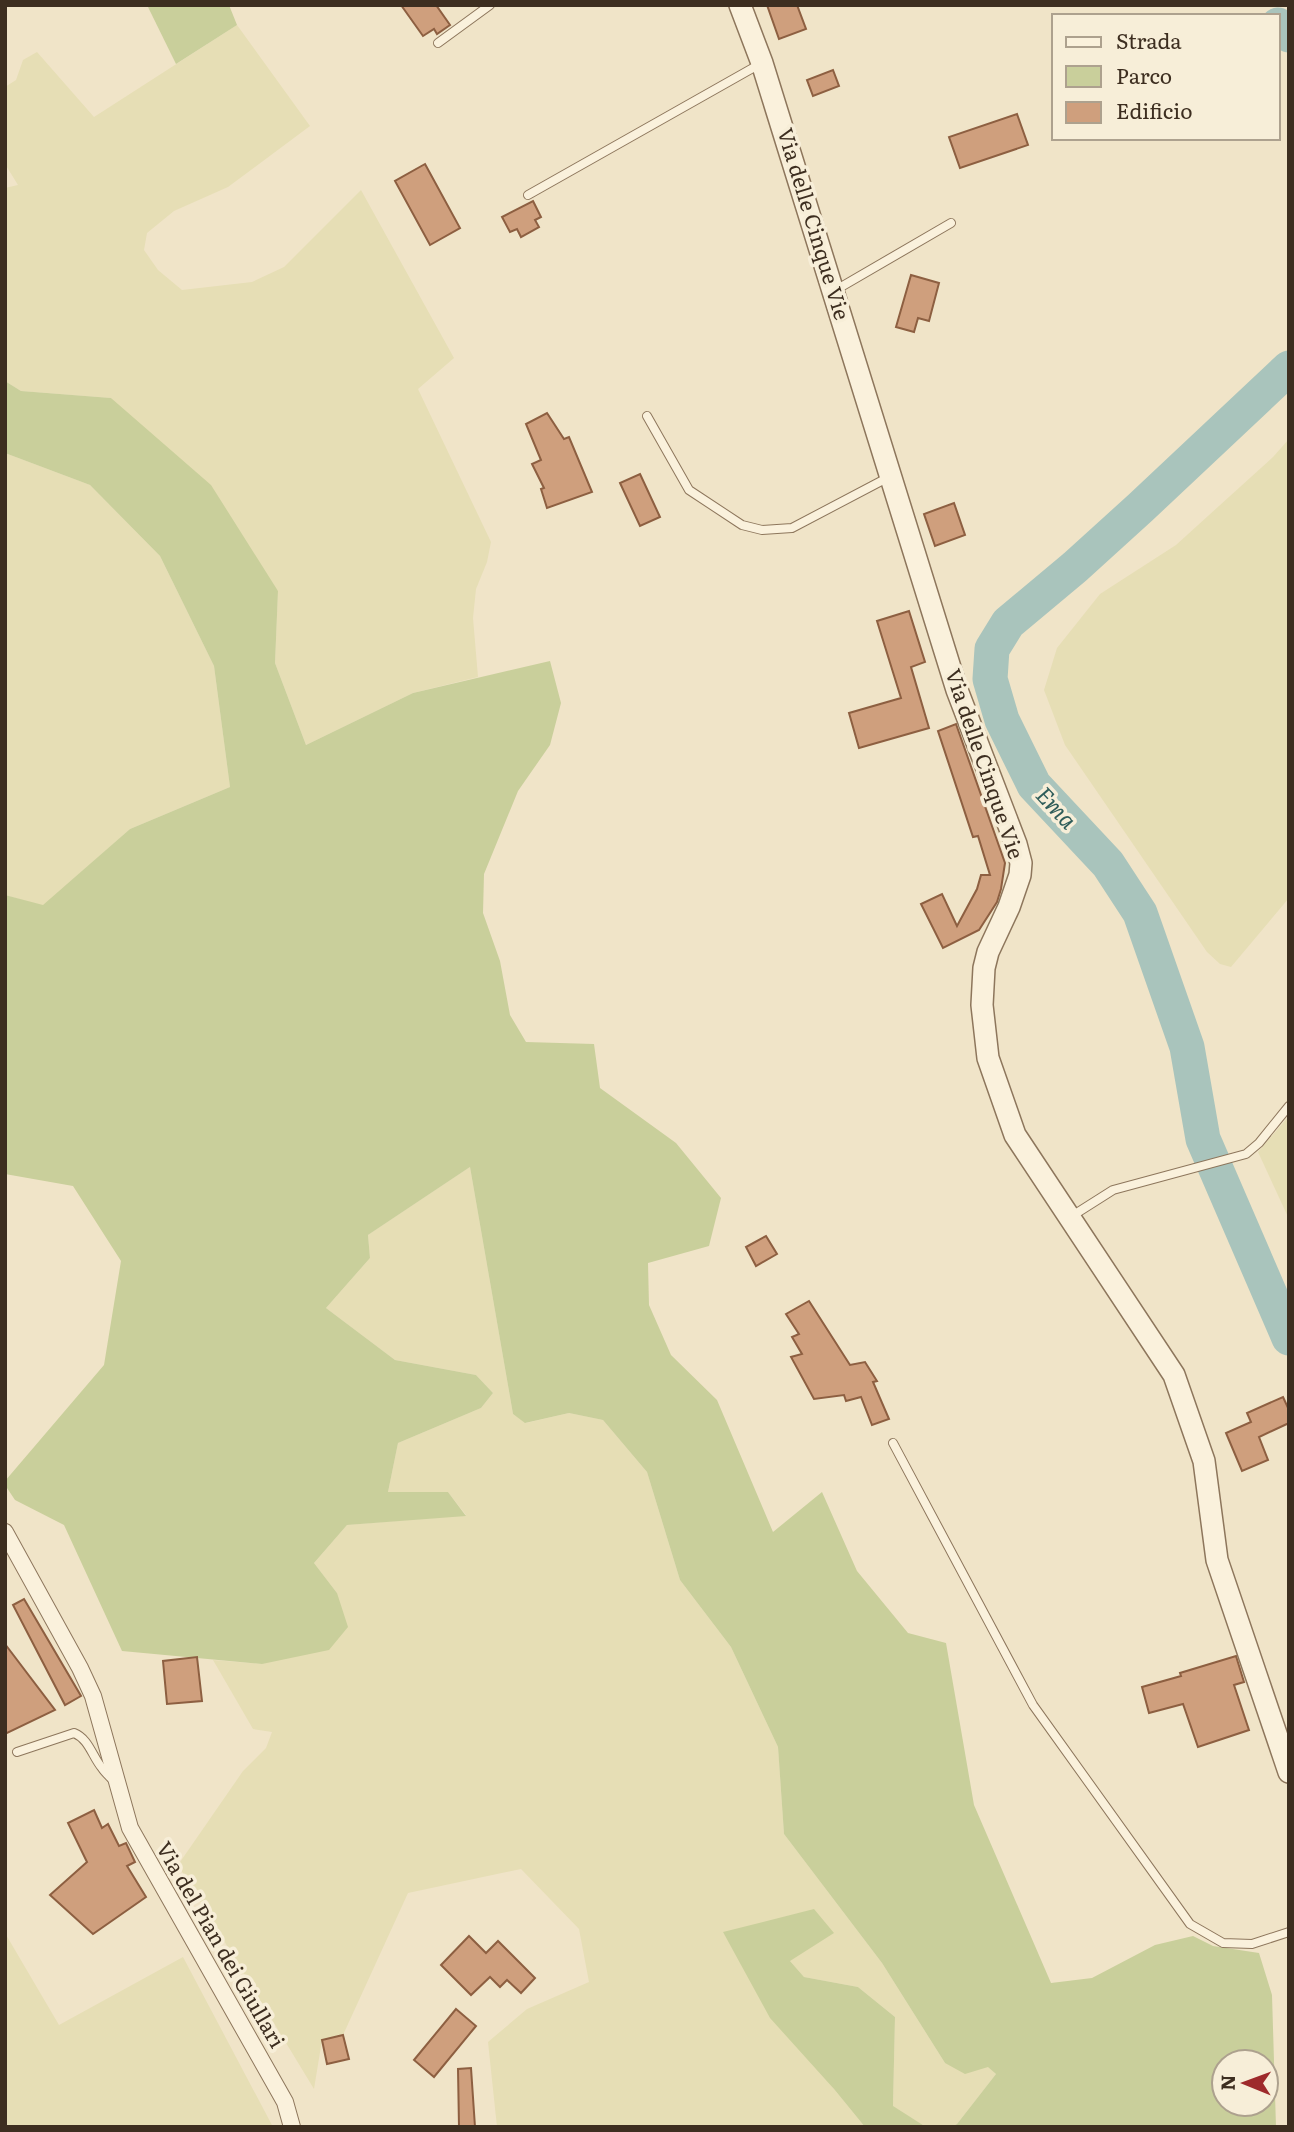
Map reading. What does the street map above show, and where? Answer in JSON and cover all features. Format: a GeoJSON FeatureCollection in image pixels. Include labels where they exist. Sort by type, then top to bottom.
{"type":"FeatureCollection","features":[{"type":"Feature","properties":{"kind":"street","name":"Via delle Cinque Vie"},"geometry":{"type":"LineString","coordinates":[[740,5],[762,63],[957,690],[1021,863],[1017,888],[988,951],[984,968],[982,1005],[988,1058],[1015,1135],[1174,1375],[1204,1461],[1217,1560],[1289,1772]]}},
{"type":"Feature","properties":{"kind":"street","name":"Via del Pian dei Giullari"},"geometry":{"type":"LineString","coordinates":[[5,1532],[93,1696],[130,1828],[285,2102],[292,2127]]}},
{"type":"Feature","properties":{"kind":"lane"},"geometry":{"type":"LineString","coordinates":[[438,43],[490,5]]}},
{"type":"Feature","properties":{"kind":"lane"},"geometry":{"type":"LineString","coordinates":[[528,195],[762,63]]}},
{"type":"Feature","properties":{"kind":"lane"},"geometry":{"type":"LineString","coordinates":[[834,291],[951,223]]}},
{"type":"Feature","properties":{"kind":"lane"},"geometry":{"type":"LineString","coordinates":[[647,416],[689,490],[742,526],[762,530],[792,528],[892,475]]}},
{"type":"Feature","properties":{"kind":"lane"},"geometry":{"type":"LineString","coordinates":[[1069,1217],[1113,1189],[1246,1154],[1259,1143],[1289,1106]]}},
{"type":"Feature","properties":{"kind":"lane"},"geometry":{"type":"LineString","coordinates":[[893,1443],[1033,1705],[1190,1924],[1223,1943],[1252,1944],[1289,1932]]}},
{"type":"Feature","properties":{"kind":"lane"},"geometry":{"type":"LineString","coordinates":[[18,1752],[74,1733],[87,1743],[101,1767],[116,1783]]}},
{"type":"Feature","properties":{"kind":"shaded area"},"geometry":{"type":"Polygon","coordinates":[[[237,25],[310,126],[228,187],[174,211],[147,233],[144,250],[158,270],[182,290],[252,282],[284,267],[361,190],[454,358],[418,389],[491,542],[487,562],[476,589],[473,618],[478,677],[413,693],[306,745],[275,663],[278,591],[111,398],[21,391],[5,381],[5,188],[18,185],[5,164],[5,87],[16,80],[23,60],[37,52],[94,117],[237,25]]]}},
{"type":"Feature","properties":{"kind":"shaded area"},"geometry":{"type":"Polygon","coordinates":[[[1289,439],[1289,898],[1231,967],[1220,964],[1207,952],[1065,745],[1044,690],[1057,648],[1100,594],[1176,545],[1273,457],[1289,439]]]}},
{"type":"Feature","properties":{"kind":"shaded area"},"geometry":{"type":"Polygon","coordinates":[[[5,453],[90,485],[160,556],[214,666],[230,787],[130,829],[43,906],[5,895],[5,453]]]}},
{"type":"Feature","properties":{"kind":"shaded area"},"geometry":{"type":"Polygon","coordinates":[[[1289,1116],[1289,1219],[1258,1152],[1289,1116]]]}},
{"type":"Feature","properties":{"kind":"shaded area"},"geometry":{"type":"Polygon","coordinates":[[[470,1167],[513,1414],[526,1423],[569,1413],[603,1420],[647,1472],[680,1580],[731,1647],[778,1747],[784,1834],[882,1963],[945,2063],[989,2067],[996,2074],[952,2127],[926,2127],[893,2107],[895,2017],[858,1987],[804,1977],[790,1961],[723,1932],[834,2089],[865,2127],[497,2127],[488,2042],[527,2009],[589,1982],[579,1929],[521,1869],[408,1893],[343,2035],[322,2040],[314,2089],[178,1865],[243,1771],[266,1748],[272,1732],[253,1729],[213,1660],[262,1664],[337,1593],[314,1563],[347,1525],[466,1515],[448,1492],[388,1492],[398,1443],[481,1408],[493,1393],[476,1375],[395,1360],[326,1308],[370,1258],[368,1235],[470,1167]]]}},
{"type":"Feature","properties":{"kind":"shaded area"},"geometry":{"type":"Polygon","coordinates":[[[5,1933],[59,2025],[183,1957],[273,2127],[5,2127],[5,1933]]]}},
{"type":"Feature","properties":{"kind":"green space"},"geometry":{"type":"Polygon","coordinates":[[[147,5],[229,5],[237,25],[176,64],[147,5]]]}},
{"type":"Feature","properties":{"kind":"green space"},"geometry":{"type":"Polygon","coordinates":[[[5,381],[21,391],[111,398],[211,485],[278,591],[275,663],[306,745],[413,693],[550,661],[561,703],[550,745],[518,791],[484,874],[483,913],[500,961],[510,1015],[526,1042],[594,1044],[600,1088],[676,1143],[721,1198],[709,1246],[648,1263],[649,1305],[671,1355],[717,1400],[773,1532],[822,1492],[857,1571],[908,1633],[946,1643],[974,1805],[1051,1983],[1092,1978],[1155,1945],[1193,1936],[1213,1946],[1259,1953],[1272,1995],[1274,2048],[1210,2048],[1210,2118],[1276,2118],[1276,2127],[952,2127],[996,2074],[988,2067],[965,2074],[945,2063],[882,1963],[784,1834],[778,1747],[731,1647],[680,1580],[647,1472],[603,1420],[569,1413],[525,1423],[513,1414],[470,1167],[368,1235],[370,1258],[326,1308],[395,1360],[476,1375],[493,1393],[481,1408],[398,1443],[388,1492],[448,1492],[466,1516],[347,1525],[314,1563],[337,1593],[348,1627],[329,1650],[262,1664],[122,1651],[64,1525],[15,1500],[5,1485],[5,1481],[104,1365],[121,1261],[73,1186],[5,1174],[5,895],[43,905],[130,829],[230,787],[214,666],[160,556],[90,485],[5,453],[5,381]]]}},
{"type":"Feature","properties":{"kind":"green space"},"geometry":{"type":"Polygon","coordinates":[[[814,1909],[834,1933],[790,1961],[804,1977],[858,1987],[895,2017],[893,2106],[926,2127],[865,2127],[770,2018],[723,1932],[814,1909]]]}},
{"type":"Feature","properties":{"kind":"building"},"geometry":{"type":"Polygon","coordinates":[[[401,5],[436,5],[450,25],[437,34],[434,29],[423,36],[401,5]]]}},
{"type":"Feature","properties":{"kind":"building"},"geometry":{"type":"Polygon","coordinates":[[[767,5],[797,5],[806,29],[779,39],[767,5]]]}},
{"type":"Feature","properties":{"kind":"building"},"geometry":{"type":"Polygon","coordinates":[[[833,70],[839,86],[813,96],[807,80],[833,70]]]}},
{"type":"Feature","properties":{"kind":"building"},"geometry":{"type":"Polygon","coordinates":[[[1017,114],[1028,145],[960,168],[949,137],[1017,114]]]}},
{"type":"Feature","properties":{"kind":"building"},"geometry":{"type":"Polygon","coordinates":[[[425,164],[460,228],[430,245],[395,181],[425,164]]]}},
{"type":"Feature","properties":{"kind":"building"},"geometry":{"type":"Polygon","coordinates":[[[533,201],[541,217],[535,220],[539,227],[521,237],[517,229],[510,232],[502,217],[533,201]]]}},
{"type":"Feature","properties":{"kind":"building"},"geometry":{"type":"Polygon","coordinates":[[[911,275],[939,283],[929,321],[918,318],[914,332],[896,327],[911,275]]]}},
{"type":"Feature","properties":{"kind":"building"},"geometry":{"type":"Polygon","coordinates":[[[547,413],[564,439],[569,437],[592,492],[547,508],[541,489],[544,488],[532,464],[541,460],[526,424],[547,413]]]}},
{"type":"Feature","properties":{"kind":"building"},"geometry":{"type":"Polygon","coordinates":[[[640,474],[660,517],[640,526],[620,483],[640,474]]]}},
{"type":"Feature","properties":{"kind":"building"},"geometry":{"type":"Polygon","coordinates":[[[954,503],[965,535],[935,546],[924,514],[954,503]]]}},
{"type":"Feature","properties":{"kind":"building"},"geometry":{"type":"Polygon","coordinates":[[[909,611],[925,662],[911,667],[929,728],[859,748],[849,713],[901,698],[877,621],[909,611]]]}},
{"type":"Feature","properties":{"kind":"building"},"geometry":{"type":"Polygon","coordinates":[[[956,724],[1005,863],[997,902],[979,930],[943,948],[921,904],[942,894],[957,926],[977,889],[981,875],[990,875],[978,836],[973,837],[938,731],[956,724]]]}},
{"type":"Feature","properties":{"kind":"building"},"geometry":{"type":"Polygon","coordinates":[[[766,1236],[777,1254],[756,1266],[746,1247],[766,1236]]]}},
{"type":"Feature","properties":{"kind":"building"},"geometry":{"type":"Polygon","coordinates":[[[809,1301],[850,1365],[865,1362],[877,1381],[873,1382],[889,1419],[872,1425],[861,1397],[846,1401],[844,1395],[814,1399],[791,1357],[802,1354],[792,1337],[799,1334],[786,1314],[809,1301]]]}},
{"type":"Feature","properties":{"kind":"building"},"geometry":{"type":"Polygon","coordinates":[[[1283,1397],[1289,1410],[1289,1423],[1259,1437],[1268,1460],[1242,1471],[1226,1433],[1251,1422],[1247,1413],[1283,1397]]]}},
{"type":"Feature","properties":{"kind":"building"},"geometry":{"type":"Polygon","coordinates":[[[24,1599],[81,1696],[65,1705],[13,1605],[24,1599]]]}},
{"type":"Feature","properties":{"kind":"building"},"geometry":{"type":"Polygon","coordinates":[[[5,1644],[55,1710],[5,1734],[5,1644]]]}},
{"type":"Feature","properties":{"kind":"building"},"geometry":{"type":"Polygon","coordinates":[[[1236,1656],[1244,1682],[1234,1685],[1249,1730],[1198,1747],[1183,1704],[1149,1713],[1142,1687],[1236,1656]]]}},
{"type":"Feature","properties":{"kind":"building"},"geometry":{"type":"Polygon","coordinates":[[[197,1657],[202,1701],[167,1704],[163,1661],[197,1657]]]}},
{"type":"Feature","properties":{"kind":"building"},"geometry":{"type":"Polygon","coordinates":[[[94,1810],[102,1828],[108,1824],[119,1846],[126,1843],[135,1862],[127,1866],[146,1897],[93,1934],[50,1895],[87,1862],[68,1823],[94,1810]]]}},
{"type":"Feature","properties":{"kind":"building"},"geometry":{"type":"Polygon","coordinates":[[[469,1936],[486,1953],[498,1941],[535,1978],[521,1993],[507,1980],[500,1987],[490,1977],[471,1995],[441,1965],[469,1936]]]}},
{"type":"Feature","properties":{"kind":"building"},"geometry":{"type":"Polygon","coordinates":[[[456,2009],[476,2026],[434,2077],[414,2060],[456,2009]]]}},
{"type":"Feature","properties":{"kind":"building"},"geometry":{"type":"Polygon","coordinates":[[[343,2035],[349,2059],[327,2064],[322,2040],[343,2035]]]}},
{"type":"Feature","properties":{"kind":"building"},"geometry":{"type":"Polygon","coordinates":[[[471,2068],[475,2127],[459,2127],[458,2069],[471,2068]]]}},
{"type":"Feature","properties":{"kind":"waterway","name":"Ema"},"geometry":{"type":"LineString","coordinates":[[1280,27],[1289,35]]}},
{"type":"Feature","properties":{"kind":"waterway","name":"Ema"},"geometry":{"type":"LineString","coordinates":[[1289,368],[1075,567],[1008,623],[992,649],[990,679],[1002,720],[1034,785],[1108,864],[1140,913],[1187,1047],[1203,1139],[1289,1338]]}}]}
